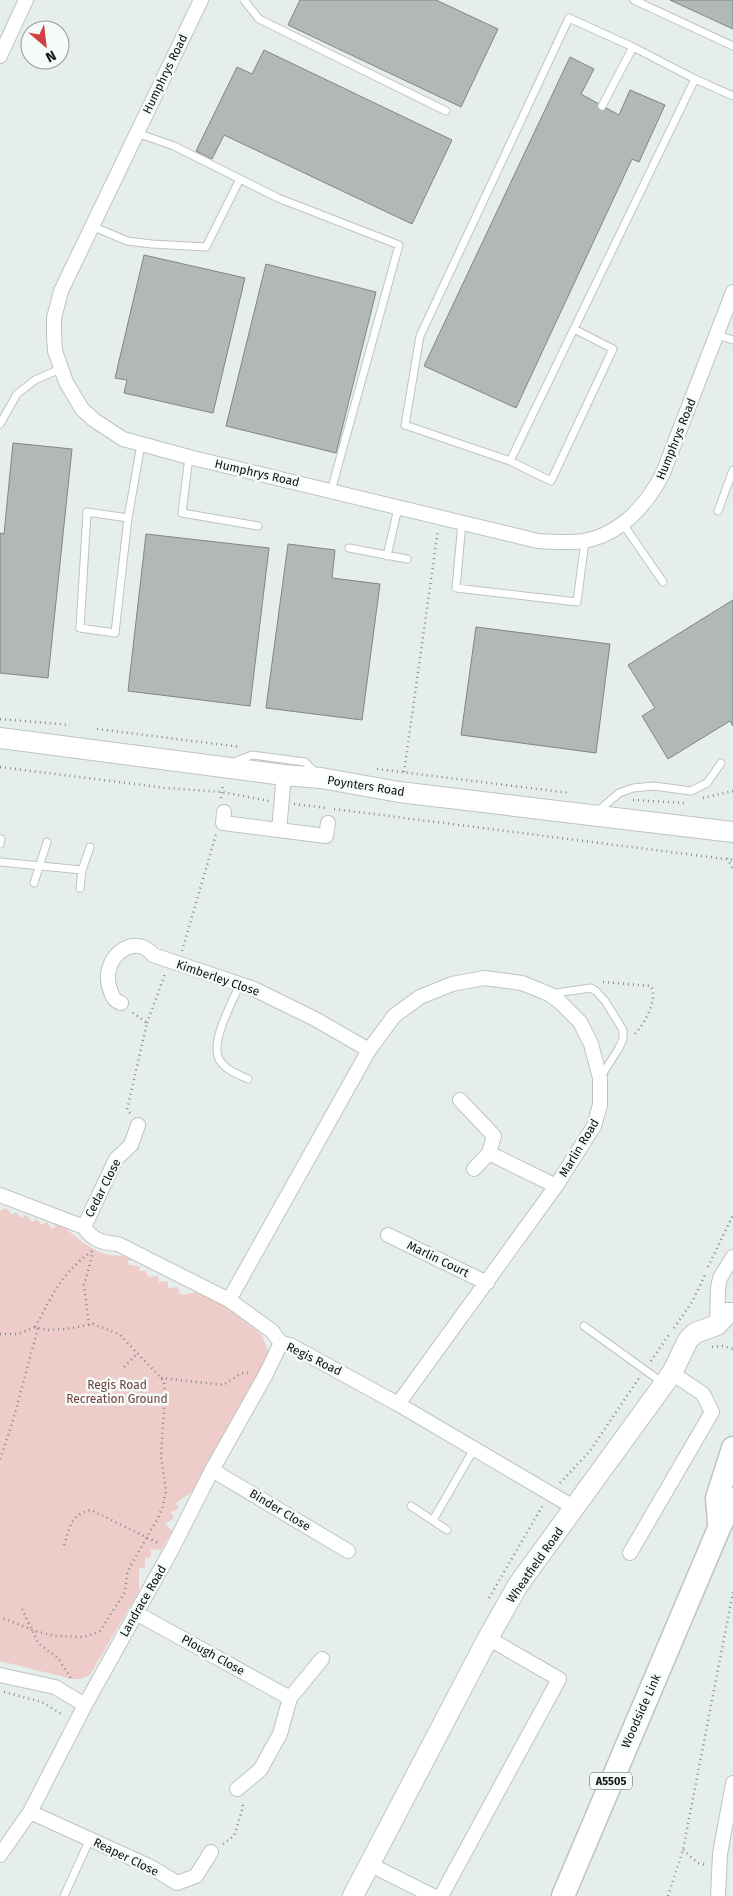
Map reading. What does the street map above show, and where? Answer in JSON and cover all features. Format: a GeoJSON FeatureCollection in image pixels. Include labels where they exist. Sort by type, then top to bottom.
{"type":"FeatureCollection","features":[{"type":"Feature","properties":{"kind":"main road","name":"Woodside Link"},"geometry":{"type":"LineString","coordinates":[[720,1526],[717,1498],[733,1448]]}},
{"type":"Feature","properties":{"kind":"main road","name":"Woodside Link"},"geometry":{"type":"LineString","coordinates":[[563,1896],[733,1499]]}},
{"type":"Feature","properties":{"kind":"street"},"geometry":{"type":"LineString","coordinates":[[0,56],[26,0]]}},
{"type":"Feature","properties":{"kind":"street","name":"Humphrys Road"},"geometry":{"type":"LineString","coordinates":[[201,0],[61,291],[54,318],[54,351],[60,369],[77,402],[94,420],[123,439],[189,457],[538,542],[584,541],[604,535],[623,524],[642,507],[655,490],[733,292]]}},
{"type":"Feature","properties":{"kind":"street","name":"Poynters Road"},"geometry":{"type":"LineString","coordinates":[[0,738],[284,775],[321,778],[399,792],[733,832]]}},
{"type":"Feature","properties":{"kind":"street"},"geometry":{"type":"LineString","coordinates":[[279,830],[284,775]]}},
{"type":"Feature","properties":{"kind":"street"},"geometry":{"type":"LineString","coordinates":[[224,817],[279,830],[326,836],[328,823]]}},
{"type":"Feature","properties":{"kind":"street","name":"Kimberley Close"},"geometry":{"type":"LineString","coordinates":[[121,1003],[113,998],[106,977],[111,962],[123,950],[137,946],[148,948],[153,955],[254,989],[315,1019],[369,1050]]}},
{"type":"Feature","properties":{"kind":"street","name":"Marlin Road"},"geometry":{"type":"LineString","coordinates":[[229,1300],[369,1050],[394,1016],[420,997],[452,984],[484,978],[522,983],[549,994],[570,1010],[586,1032],[594,1053],[600,1078],[601,1092],[597,1120],[556,1186],[398,1404]]}},
{"type":"Feature","properties":{"kind":"street"},"geometry":{"type":"LineString","coordinates":[[460,1100],[494,1136],[490,1153],[474,1169]]}},
{"type":"Feature","properties":{"kind":"street","name":"Cedar Close"},"geometry":{"type":"LineString","coordinates":[[84,1227],[116,1159],[131,1145],[138,1125]]}},
{"type":"Feature","properties":{"kind":"street"},"geometry":{"type":"LineString","coordinates":[[490,1153],[556,1186]]}},
{"type":"Feature","properties":{"kind":"street","name":"Regis Road"},"geometry":{"type":"LineString","coordinates":[[0,1195],[84,1227],[97,1240],[104,1243],[118,1244],[229,1300],[272,1331],[281,1343],[290,1345],[398,1404],[575,1508]]}},
{"type":"Feature","properties":{"kind":"street","name":"Marlin Court"},"geometry":{"type":"LineString","coordinates":[[388,1235],[487,1283]]}},
{"type":"Feature","properties":{"kind":"street"},"geometry":{"type":"LineString","coordinates":[[725,1330],[718,1288],[720,1278],[733,1257]]}},
{"type":"Feature","properties":{"kind":"street","name":"Wheatfield Road"},"geometry":{"type":"LineString","coordinates":[[353,1896],[488,1638],[518,1585],[668,1378],[688,1340],[695,1332],[725,1330],[728,1313],[733,1313]]}},
{"type":"Feature","properties":{"kind":"street","name":"Landrace Road"},"geometry":{"type":"LineString","coordinates":[[0,1855],[30,1812],[85,1704],[172,1549],[212,1470],[281,1343]]}},
{"type":"Feature","properties":{"kind":"street"},"geometry":{"type":"LineString","coordinates":[[630,1553],[712,1412],[703,1394],[668,1378]]}},
{"type":"Feature","properties":{"kind":"street","name":"Binder Close"},"geometry":{"type":"LineString","coordinates":[[212,1470],[348,1551]]}},
{"type":"Feature","properties":{"kind":"street","name":"Plough Close"},"geometry":{"type":"LineString","coordinates":[[136,1612],[290,1698]]}},
{"type":"Feature","properties":{"kind":"street"},"geometry":{"type":"LineString","coordinates":[[441,1896],[559,1679],[488,1638]]}},
{"type":"Feature","properties":{"kind":"street"},"geometry":{"type":"LineString","coordinates":[[237,1789],[260,1770],[280,1734],[290,1698],[322,1659]]}},
{"type":"Feature","properties":{"kind":"street"},"geometry":{"type":"LineString","coordinates":[[0,1675],[55,1687],[85,1704]]}},
{"type":"Feature","properties":{"kind":"street"},"geometry":{"type":"LineString","coordinates":[[718,1896],[720,1854],[733,1783]]}},
{"type":"Feature","properties":{"kind":"street","name":"Reaper Close"},"geometry":{"type":"LineString","coordinates":[[30,1812],[152,1867],[177,1883],[196,1876],[212,1852]]}},
{"type":"Feature","properties":{"kind":"street"},"geometry":{"type":"LineString","coordinates":[[370,1864],[433,1896]]}},
{"type":"Feature","properties":{"kind":"lane"},"geometry":{"type":"LineString","coordinates":[[244,0],[259,19],[446,110]]}},
{"type":"Feature","properties":{"kind":"lane"},"geometry":{"type":"LineString","coordinates":[[634,0],[733,46]]}},
{"type":"Feature","properties":{"kind":"lane"},"geometry":{"type":"LineString","coordinates":[[574,329],[613,349],[551,481],[510,461],[405,425],[420,336],[569,18],[733,96]]}},
{"type":"Feature","properties":{"kind":"lane"},"geometry":{"type":"LineString","coordinates":[[602,106],[633,47]]}},
{"type":"Feature","properties":{"kind":"lane"},"geometry":{"type":"LineString","coordinates":[[510,461],[695,79]]}},
{"type":"Feature","properties":{"kind":"lane"},"geometry":{"type":"LineString","coordinates":[[137,133],[174,146],[278,198],[399,245],[331,491]]}},
{"type":"Feature","properties":{"kind":"lane"},"geometry":{"type":"LineString","coordinates":[[92,226],[127,241],[206,247],[240,179]]}},
{"type":"Feature","properties":{"kind":"lane"},"geometry":{"type":"LineString","coordinates":[[717,336],[733,340]]}},
{"type":"Feature","properties":{"kind":"lane"},"geometry":{"type":"LineString","coordinates":[[0,424],[17,394],[36,380],[60,369]]}},
{"type":"Feature","properties":{"kind":"lane"},"geometry":{"type":"LineString","coordinates":[[128,518],[87,512],[80,628],[115,634],[128,518],[141,444]]}},
{"type":"Feature","properties":{"kind":"lane"},"geometry":{"type":"LineString","coordinates":[[189,457],[182,513],[258,526]]}},
{"type":"Feature","properties":{"kind":"lane"},"geometry":{"type":"LineString","coordinates":[[718,511],[733,470]]}},
{"type":"Feature","properties":{"kind":"lane"},"geometry":{"type":"LineString","coordinates":[[387,556],[398,508]]}},
{"type":"Feature","properties":{"kind":"lane"},"geometry":{"type":"LineString","coordinates":[[462,523],[456,588],[577,602],[584,541]]}},
{"type":"Feature","properties":{"kind":"lane"},"geometry":{"type":"LineString","coordinates":[[623,524],[663,582]]}},
{"type":"Feature","properties":{"kind":"lane"},"geometry":{"type":"LineString","coordinates":[[349,548],[407,560]]}},
{"type":"Feature","properties":{"kind":"lane"},"geometry":{"type":"LineString","coordinates":[[224,766],[252,755],[305,762],[321,778]]}},
{"type":"Feature","properties":{"kind":"lane"},"geometry":{"type":"LineString","coordinates":[[595,814],[619,793],[633,788],[654,786],[691,791],[707,783],[721,763]]}},
{"type":"Feature","properties":{"kind":"lane"},"geometry":{"type":"LineString","coordinates":[[0,844],[1,839]]}},
{"type":"Feature","properties":{"kind":"lane"},"geometry":{"type":"LineString","coordinates":[[34,883],[47,842]]}},
{"type":"Feature","properties":{"kind":"lane"},"geometry":{"type":"LineString","coordinates":[[80,888],[82,870],[90,847]]}},
{"type":"Feature","properties":{"kind":"lane"},"geometry":{"type":"LineString","coordinates":[[0,862],[82,870]]}},
{"type":"Feature","properties":{"kind":"lane"},"geometry":{"type":"LineString","coordinates":[[240,984],[218,1037],[217,1050],[219,1059],[225,1067],[248,1079]]}},
{"type":"Feature","properties":{"kind":"lane"},"geometry":{"type":"LineString","coordinates":[[549,994],[591,988],[605,1001],[623,1030],[623,1039],[619,1048],[600,1078]]}},
{"type":"Feature","properties":{"kind":"lane"},"geometry":{"type":"LineString","coordinates":[[584,1326],[645,1370],[668,1378]]}},
{"type":"Feature","properties":{"kind":"lane"},"geometry":{"type":"LineString","coordinates":[[433,1520],[474,1449]]}},
{"type":"Feature","properties":{"kind":"lane"},"geometry":{"type":"LineString","coordinates":[[411,1506],[447,1530]]}},
{"type":"Feature","properties":{"kind":"lane"},"geometry":{"type":"LineString","coordinates":[[64,1896],[90,1839]]}},
{"type":"Feature","properties":{"kind":"path"},"geometry":{"type":"LineString","coordinates":[[404,776],[439,518]]}},
{"type":"Feature","properties":{"kind":"path"},"geometry":{"type":"LineString","coordinates":[[0,719],[70,725]]}},
{"type":"Feature","properties":{"kind":"path"},"geometry":{"type":"LineString","coordinates":[[0,767],[166,788],[222,792],[282,803],[733,860]]}},
{"type":"Feature","properties":{"kind":"path"},"geometry":{"type":"LineString","coordinates":[[399,772],[404,771],[577,794]]}},
{"type":"Feature","properties":{"kind":"path"},"geometry":{"type":"LineString","coordinates":[[624,800],[684,803],[733,791]]}},
{"type":"Feature","properties":{"kind":"path"},"geometry":{"type":"LineString","coordinates":[[138,1125],[127,1110],[147,1023],[175,962],[217,830],[224,817]]}},
{"type":"Feature","properties":{"kind":"path"},"geometry":{"type":"LineString","coordinates":[[727,858],[733,869]]}},
{"type":"Feature","properties":{"kind":"path"},"geometry":{"type":"LineString","coordinates":[[582,988],[590,981],[651,986],[654,996],[652,1003],[639,1029],[632,1036]]}},
{"type":"Feature","properties":{"kind":"path"},"geometry":{"type":"LineString","coordinates":[[121,1003],[147,1023]]}},
{"type":"Feature","properties":{"kind":"path"},"geometry":{"type":"LineString","coordinates":[[558,1486],[590,1451],[692,1302],[733,1215]]}},
{"type":"Feature","properties":{"kind":"path"},"geometry":{"type":"LineString","coordinates":[[0,1458],[12,1424],[37,1328],[61,1280],[75,1264],[93,1250],[84,1285],[90,1325]]}},
{"type":"Feature","properties":{"kind":"path"},"geometry":{"type":"LineString","coordinates":[[0,1334],[18,1334],[37,1328],[66,1329],[90,1325],[119,1334],[164,1381],[165,1394],[161,1447],[165,1499],[159,1516],[127,1574],[125,1592],[100,1631],[84,1637],[69,1638],[31,1630],[0,1617]]}},
{"type":"Feature","properties":{"kind":"path"},"geometry":{"type":"LineString","coordinates":[[705,1350],[723,1346],[733,1349]]}},
{"type":"Feature","properties":{"kind":"path"},"geometry":{"type":"LineString","coordinates":[[124,1367],[137,1354]]}},
{"type":"Feature","properties":{"kind":"path"},"geometry":{"type":"LineString","coordinates":[[160,1377],[223,1385],[242,1373],[256,1373]]}},
{"type":"Feature","properties":{"kind":"path"},"geometry":{"type":"LineString","coordinates":[[64,1545],[73,1519],[81,1512],[91,1510],[172,1549]]}},
{"type":"Feature","properties":{"kind":"path"},"geometry":{"type":"LineString","coordinates":[[668,1896],[683,1850],[733,1592]]}},
{"type":"Feature","properties":{"kind":"path"},"geometry":{"type":"LineString","coordinates":[[22,1609],[38,1643],[58,1658],[68,1672],[72,1680],[72,1686]]}},
{"type":"Feature","properties":{"kind":"path"},"geometry":{"type":"LineString","coordinates":[[0,1691],[42,1702],[63,1715]]}},
{"type":"Feature","properties":{"kind":"path"},"geometry":{"type":"LineString","coordinates":[[212,1852],[234,1836],[243,1807],[237,1789]]}},
{"type":"Feature","properties":{"kind":"path"},"geometry":{"type":"LineString","coordinates":[[683,1850],[698,1863],[710,1866]]}},
{"type":"Feature","properties":{"kind":"green space","name":"Regis Road Recreation Ground"},"geometry":{"type":"Polygon","coordinates":[[[6,1208],[12,1215],[16,1212],[21,1218],[27,1215],[32,1222],[37,1219],[41,1225],[47,1222],[52,1229],[56,1226],[52,1219],[88,1246],[102,1253],[137,1259],[128,1261],[129,1265],[139,1266],[140,1271],[146,1271],[148,1277],[158,1276],[159,1282],[168,1281],[168,1288],[177,1287],[181,1295],[197,1292],[216,1300],[262,1335],[269,1353],[198,1486],[176,1503],[179,1508],[171,1512],[174,1518],[165,1524],[172,1531],[161,1550],[151,1549],[151,1557],[145,1558],[145,1567],[139,1569],[139,1591],[90,1675],[81,1679],[72,1679],[0,1661],[0,1211],[6,1208]]]}},
{"type":"Feature","properties":{"kind":"building"},"geometry":{"type":"Polygon","coordinates":[[[300,0],[436,0],[498,29],[461,107],[288,25],[300,0]]]}},
{"type":"Feature","properties":{"kind":"building"},"geometry":{"type":"Polygon","coordinates":[[[670,0],[733,0],[733,29],[670,0]]]}},
{"type":"Feature","properties":{"kind":"building"},"geometry":{"type":"Polygon","coordinates":[[[264,50],[452,140],[412,224],[224,135],[212,159],[196,151],[237,67],[252,74],[264,50]]]}},
{"type":"Feature","properties":{"kind":"building"},"geometry":{"type":"Polygon","coordinates":[[[570,57],[594,69],[581,94],[619,115],[630,90],[665,105],[639,162],[632,159],[516,408],[424,366],[570,57]]]}},
{"type":"Feature","properties":{"kind":"building"},"geometry":{"type":"Polygon","coordinates":[[[144,255],[245,278],[213,413],[124,393],[127,380],[115,378],[144,255]]]}},
{"type":"Feature","properties":{"kind":"building"},"geometry":{"type":"Polygon","coordinates":[[[266,264],[376,292],[336,453],[226,426],[266,264]]]}},
{"type":"Feature","properties":{"kind":"building"},"geometry":{"type":"Polygon","coordinates":[[[13,443],[72,449],[48,678],[0,673],[0,533],[4,534],[13,443]]]}},
{"type":"Feature","properties":{"kind":"building"},"geometry":{"type":"Polygon","coordinates":[[[146,534],[269,548],[250,706],[128,691],[146,534]]]}},
{"type":"Feature","properties":{"kind":"building"},"geometry":{"type":"Polygon","coordinates":[[[288,544],[335,550],[332,578],[380,584],[362,720],[266,708],[288,544]]]}},
{"type":"Feature","properties":{"kind":"building"},"geometry":{"type":"Polygon","coordinates":[[[733,600],[733,726],[730,721],[668,759],[642,716],[655,708],[628,665],[733,600]]]}},
{"type":"Feature","properties":{"kind":"building"},"geometry":{"type":"Polygon","coordinates":[[[476,627],[610,644],[596,753],[461,735],[476,627]]]}}]}
